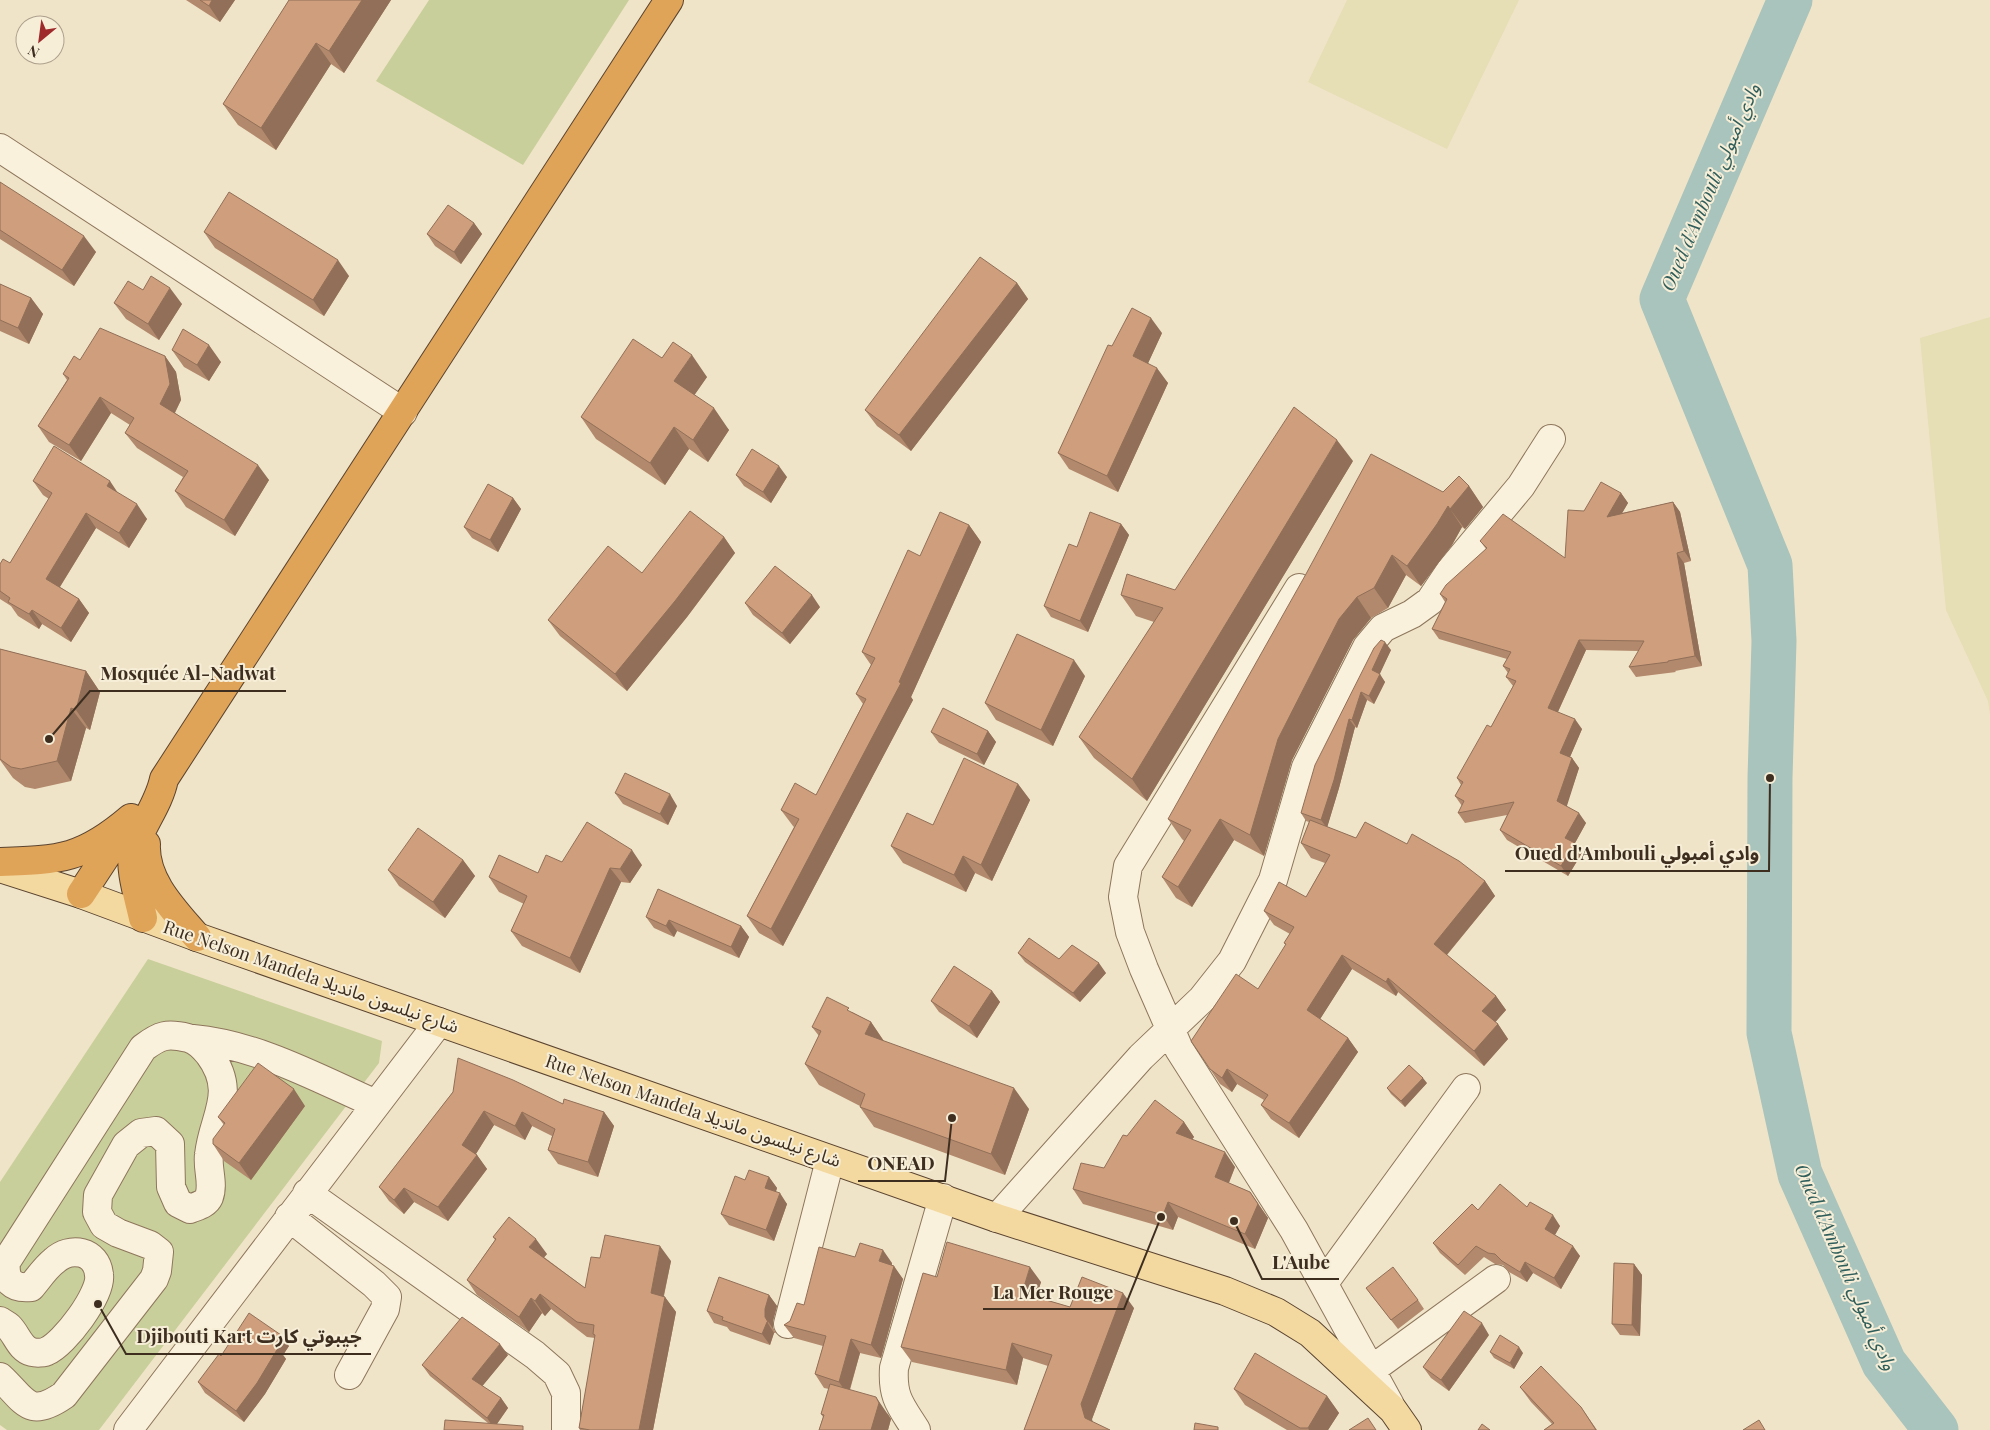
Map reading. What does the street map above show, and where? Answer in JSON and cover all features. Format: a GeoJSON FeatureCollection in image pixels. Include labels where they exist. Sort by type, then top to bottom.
{"type":"FeatureCollection","features":[{"type":"Feature","properties":{"kind":"highway"},"geometry":{"type":"LineString","coordinates":[[143,918],[133,862],[139,819],[151,790],[164,779],[669,0]]}},
{"type":"Feature","properties":{"kind":"highway"},"geometry":{"type":"LineString","coordinates":[[0,862],[70,856],[90,849],[139,819]]}},
{"type":"Feature","properties":{"kind":"highway"},"geometry":{"type":"LineString","coordinates":[[81,894],[139,819]]}},
{"type":"Feature","properties":{"kind":"highway"},"geometry":{"type":"LineString","coordinates":[[139,819],[150,869],[157,886],[172,908],[197,937]]}},
{"type":"Feature","properties":{"kind":"main road","name":"Rue Nelson Mandela شارع نيلسون مانديلا"},"geometry":{"type":"LineString","coordinates":[[0,868],[81,894],[143,918],[997,1218],[1225,1291],[1276,1312],[1310,1332],[1400,1420]]}},
{"type":"Feature","properties":{"kind":"street"},"geometry":{"type":"LineString","coordinates":[[0,148],[403,412]]}},
{"type":"Feature","properties":{"kind":"street"},"geometry":{"type":"LineString","coordinates":[[997,1218],[1141,1057],[1202,998],[1232,961],[1273,880],[1306,767],[1368,647],[1383,628],[1412,614],[1430,601],[1450,571],[1521,486],[1551,440]]}},
{"type":"Feature","properties":{"kind":"street"},"geometry":{"type":"LineString","coordinates":[[1310,570],[1128,866],[1123,897],[1130,932],[1179,1049],[1294,1230],[1400,1420]]}},
{"type":"Feature","properties":{"kind":"street"},"geometry":{"type":"LineString","coordinates":[[128,1430],[439,1022]]}},
{"type":"Feature","properties":{"kind":"street"},"geometry":{"type":"LineString","coordinates":[[0,1321],[9,1327],[23,1346],[32,1352],[45,1352],[56,1346],[84,1312],[97,1287],[100,1275],[93,1259],[84,1252],[70,1252],[54,1260],[31,1287],[21,1288],[10,1282],[5,1272],[6,1262],[143,1048],[156,1038],[171,1034],[242,1047],[376,1104]]}},
{"type":"Feature","properties":{"kind":"street"},"geometry":{"type":"LineString","coordinates":[[0,1377],[18,1398],[28,1404],[40,1407],[51,1404],[64,1395],[154,1279],[158,1271],[159,1252],[150,1245],[118,1233],[104,1225],[97,1212],[98,1195],[126,1145],[141,1133],[156,1131],[170,1144],[171,1187],[178,1203],[190,1209],[203,1204],[209,1197],[208,1160],[210,1137],[222,1109],[223,1084],[217,1065],[206,1050],[193,1039]]}},
{"type":"Feature","properties":{"kind":"street"},"geometry":{"type":"LineString","coordinates":[[1324,1283],[1466,1088]]}},
{"type":"Feature","properties":{"kind":"street"},"geometry":{"type":"LineString","coordinates":[[788,1324],[830,1160]]}},
{"type":"Feature","properties":{"kind":"street"},"geometry":{"type":"LineString","coordinates":[[307,1193],[536,1355],[557,1374],[566,1393],[566,1430]]}},
{"type":"Feature","properties":{"kind":"street"},"geometry":{"type":"LineString","coordinates":[[916,1430],[895,1397],[894,1368],[943,1198]]}},
{"type":"Feature","properties":{"kind":"street"},"geometry":{"type":"LineString","coordinates":[[289,1217],[374,1284],[386,1297],[385,1309],[349,1375]]}},
{"type":"Feature","properties":{"kind":"street"},"geometry":{"type":"LineString","coordinates":[[1372,1370],[1496,1279]]}},
{"type":"Feature","properties":{"kind":"shaded area"},"geometry":{"type":"Polygon","coordinates":[[[1347,0],[1519,0],[1447,149],[1308,82],[1347,0]]]}},
{"type":"Feature","properties":{"kind":"shaded area"},"geometry":{"type":"Polygon","coordinates":[[[1990,317],[1990,715],[1988,701],[1946,610],[1920,338],[1990,317]]]}},
{"type":"Feature","properties":{"kind":"green space"},"geometry":{"type":"Polygon","coordinates":[[[429,0],[629,0],[523,165],[376,81],[429,0]]]}},
{"type":"Feature","properties":{"kind":"green space"},"geometry":{"type":"Polygon","coordinates":[[[148,959],[382,1041],[379,1063],[99,1430],[7,1430],[0,1425],[0,1182],[148,959]]]}},
{"type":"Feature","properties":{"kind":"building"},"geometry":{"type":"Polygon","coordinates":[[[200,0],[212,0],[209,6],[200,0]]]}},
{"type":"Feature","properties":{"kind":"building"},"geometry":{"type":"Polygon","coordinates":[[[289,0],[362,0],[329,51],[316,43],[261,128],[223,104],[289,0]]]}},
{"type":"Feature","properties":{"kind":"building"},"geometry":{"type":"Polygon","coordinates":[[[0,182],[84,236],[62,270],[0,230],[0,182]]]}},
{"type":"Feature","properties":{"kind":"building"},"geometry":{"type":"Polygon","coordinates":[[[229,192],[338,260],[313,300],[204,232],[229,192]]]}},
{"type":"Feature","properties":{"kind":"building"},"geometry":{"type":"Polygon","coordinates":[[[448,205],[474,223],[454,252],[427,234],[448,205]]]}},
{"type":"Feature","properties":{"kind":"building"},"geometry":{"type":"Polygon","coordinates":[[[980,257],[1017,283],[899,435],[865,410],[980,257]]]}},
{"type":"Feature","properties":{"kind":"building"},"geometry":{"type":"Polygon","coordinates":[[[151,276],[170,288],[148,324],[114,303],[128,281],[143,290],[151,276]]]}},
{"type":"Feature","properties":{"kind":"building"},"geometry":{"type":"Polygon","coordinates":[[[0,284],[31,298],[18,328],[0,320],[0,284]]]}},
{"type":"Feature","properties":{"kind":"building"},"geometry":{"type":"Polygon","coordinates":[[[1132,308],[1151,318],[1133,356],[1157,368],[1107,476],[1058,453],[1108,345],[1112,346],[1132,308]]]}},
{"type":"Feature","properties":{"kind":"building"},"geometry":{"type":"Polygon","coordinates":[[[100,328],[165,356],[170,384],[160,404],[258,465],[224,520],[175,491],[188,471],[125,433],[134,418],[100,397],[69,445],[38,426],[69,378],[63,374],[74,356],[80,360],[100,328]]]}},
{"type":"Feature","properties":{"kind":"building"},"geometry":{"type":"Polygon","coordinates":[[[183,329],[209,345],[197,365],[172,350],[183,329]]]}},
{"type":"Feature","properties":{"kind":"building"},"geometry":{"type":"Polygon","coordinates":[[[633,339],[662,358],[673,342],[692,355],[674,381],[714,408],[693,440],[674,427],[650,463],[581,417],[633,339]]]}},
{"type":"Feature","properties":{"kind":"building"},"geometry":{"type":"Polygon","coordinates":[[[1294,407],[1337,440],[1132,779],[1079,737],[1163,608],[1121,595],[1127,574],[1175,590],[1294,407]]]}},
{"type":"Feature","properties":{"kind":"building"},"geometry":{"type":"Polygon","coordinates":[[[54,446],[110,481],[107,486],[137,504],[119,533],[86,513],[46,579],[79,599],[61,628],[32,610],[29,614],[8,602],[10,598],[0,591],[0,564],[3,559],[10,563],[52,493],[33,481],[54,446]]]}},
{"type":"Feature","properties":{"kind":"building"},"geometry":{"type":"Polygon","coordinates":[[[752,449],[779,466],[763,492],[736,475],[752,449]]]}},
{"type":"Feature","properties":{"kind":"building"},"geometry":{"type":"Polygon","coordinates":[[[1371,454],[1443,492],[1459,476],[1469,486],[1450,509],[1448,506],[1407,566],[1392,555],[1374,588],[1357,597],[1339,619],[1278,739],[1250,835],[1220,819],[1178,887],[1162,877],[1191,830],[1168,819],[1306,574],[1371,454]]]}},
{"type":"Feature","properties":{"kind":"building"},"geometry":{"type":"Polygon","coordinates":[[[1601,482],[1621,493],[1607,517],[1673,502],[1684,551],[1677,553],[1695,656],[1629,667],[1644,641],[1579,640],[1548,708],[1575,719],[1560,753],[1572,758],[1557,801],[1579,813],[1565,838],[1575,843],[1561,866],[1500,830],[1514,802],[1458,813],[1464,801],[1455,796],[1463,782],[1457,778],[1487,725],[1491,727],[1516,681],[1506,677],[1510,669],[1503,666],[1511,652],[1432,629],[1447,599],[1440,594],[1446,585],[1487,548],[1480,541],[1503,514],[1565,558],[1568,510],[1584,511],[1601,482]]]}},
{"type":"Feature","properties":{"kind":"building"},"geometry":{"type":"Polygon","coordinates":[[[488,484],[513,498],[490,540],[464,527],[488,484]]]}},
{"type":"Feature","properties":{"kind":"building"},"geometry":{"type":"Polygon","coordinates":[[[690,511],[724,537],[675,601],[615,674],[548,620],[608,546],[642,573],[690,511]]]}},
{"type":"Feature","properties":{"kind":"building"},"geometry":{"type":"Polygon","coordinates":[[[940,512],[969,525],[899,682],[901,683],[771,929],[747,916],[799,819],[781,810],[795,783],[816,795],[866,699],[856,694],[875,658],[862,652],[908,550],[920,556],[940,512]]]}},
{"type":"Feature","properties":{"kind":"building"},"geometry":{"type":"Polygon","coordinates":[[[1090,512],[1121,524],[1080,621],[1044,606],[1069,544],[1077,547],[1090,512]]]}},
{"type":"Feature","properties":{"kind":"building"},"geometry":{"type":"Polygon","coordinates":[[[775,566],[812,595],[782,633],[745,603],[775,566]]]}},
{"type":"Feature","properties":{"kind":"building"},"geometry":{"type":"Polygon","coordinates":[[[1017,634],[1074,660],[1041,730],[985,703],[1017,634]]]}},
{"type":"Feature","properties":{"kind":"building"},"geometry":{"type":"Polygon","coordinates":[[[1381,640],[1385,642],[1372,670],[1380,674],[1369,696],[1361,692],[1352,720],[1349,719],[1334,780],[1321,820],[1301,813],[1315,765],[1374,648],[1381,640]]]}},
{"type":"Feature","properties":{"kind":"building"},"geometry":{"type":"Polygon","coordinates":[[[0,649],[86,671],[76,710],[71,708],[57,761],[21,769],[11,767],[0,759],[0,649]]]}},
{"type":"Feature","properties":{"kind":"building"},"geometry":{"type":"Polygon","coordinates":[[[943,708],[988,731],[977,754],[931,732],[943,708]]]}},
{"type":"Feature","properties":{"kind":"building"},"geometry":{"type":"Polygon","coordinates":[[[964,758],[1018,784],[981,865],[963,856],[954,875],[891,846],[907,813],[933,825],[964,758]]]}},
{"type":"Feature","properties":{"kind":"building"},"geometry":{"type":"Polygon","coordinates":[[[625,773],[670,794],[660,814],[615,793],[625,773]]]}},
{"type":"Feature","properties":{"kind":"building"},"geometry":{"type":"Polygon","coordinates":[[[1310,820],[1356,838],[1365,822],[1407,844],[1412,834],[1459,861],[1485,881],[1434,944],[1496,996],[1482,1011],[1498,1024],[1474,1051],[1388,978],[1386,982],[1342,955],[1307,1010],[1348,1038],[1289,1123],[1261,1105],[1268,1095],[1227,1069],[1222,1078],[1210,1069],[1191,1041],[1236,974],[1258,989],[1286,944],[1284,943],[1294,927],[1264,911],[1279,882],[1306,897],[1330,855],[1301,843],[1310,820]]]}},
{"type":"Feature","properties":{"kind":"building"},"geometry":{"type":"Polygon","coordinates":[[[587,822],[632,850],[620,869],[610,868],[570,958],[511,931],[527,896],[489,877],[499,855],[538,873],[546,855],[562,862],[587,822]]]}},
{"type":"Feature","properties":{"kind":"building"},"geometry":{"type":"Polygon","coordinates":[[[418,828],[463,860],[433,902],[388,870],[418,828]]]}},
{"type":"Feature","properties":{"kind":"building"},"geometry":{"type":"Polygon","coordinates":[[[658,889],[741,926],[731,947],[669,920],[666,926],[646,917],[658,889]]]}},
{"type":"Feature","properties":{"kind":"building"},"geometry":{"type":"Polygon","coordinates":[[[1029,938],[1059,959],[1072,945],[1099,963],[1073,993],[1018,953],[1029,938]]]}},
{"type":"Feature","properties":{"kind":"building"},"geometry":{"type":"Polygon","coordinates":[[[954,966],[992,991],[969,1026],[931,1001],[954,966]]]}},
{"type":"Feature","properties":{"kind":"building"},"geometry":{"type":"Polygon","coordinates":[[[827,997],[871,1022],[865,1034],[1014,1088],[991,1154],[860,1107],[865,1094],[805,1064],[821,1031],[812,1027],[827,997]]]}},
{"type":"Feature","properties":{"kind":"building"},"geometry":{"type":"Polygon","coordinates":[[[458,1058],[513,1080],[563,1104],[564,1099],[604,1112],[588,1162],[548,1150],[555,1129],[522,1112],[515,1126],[484,1111],[462,1145],[477,1155],[438,1207],[404,1188],[394,1200],[379,1187],[453,1092],[458,1058]]]}},
{"type":"Feature","properties":{"kind":"building"},"geometry":{"type":"Polygon","coordinates":[[[258,1063],[294,1089],[239,1163],[213,1144],[213,1139],[225,1123],[218,1117],[258,1063]]]}},
{"type":"Feature","properties":{"kind":"building"},"geometry":{"type":"Polygon","coordinates":[[[1409,1065],[1423,1078],[1401,1101],[1387,1088],[1409,1065]]]}},
{"type":"Feature","properties":{"kind":"building"},"geometry":{"type":"Polygon","coordinates":[[[1155,1100],[1184,1122],[1176,1133],[1225,1152],[1215,1177],[1250,1192],[1258,1204],[1245,1234],[1168,1202],[1163,1215],[1073,1189],[1081,1163],[1104,1168],[1123,1135],[1127,1136],[1155,1100]]]}},
{"type":"Feature","properties":{"kind":"building"},"geometry":{"type":"Polygon","coordinates":[[[749,1170],[769,1177],[765,1188],[780,1193],[766,1230],[721,1214],[735,1176],[745,1180],[749,1170]]]}},
{"type":"Feature","properties":{"kind":"building"},"geometry":{"type":"Polygon","coordinates":[[[1500,1184],[1527,1207],[1530,1202],[1553,1215],[1545,1229],[1573,1246],[1554,1278],[1525,1262],[1520,1272],[1502,1261],[1495,1254],[1488,1253],[1476,1246],[1458,1265],[1433,1243],[1472,1204],[1478,1210],[1500,1184]]]}},
{"type":"Feature","properties":{"kind":"building"},"geometry":{"type":"Polygon","coordinates":[[[509,1217],[536,1239],[529,1247],[585,1288],[591,1257],[600,1258],[605,1235],[660,1246],[651,1293],[665,1297],[639,1430],[590,1430],[579,1428],[595,1335],[593,1334],[594,1325],[577,1322],[540,1294],[535,1301],[531,1298],[519,1317],[467,1280],[496,1239],[493,1237],[509,1217]]]}},
{"type":"Feature","properties":{"kind":"building"},"geometry":{"type":"Polygon","coordinates":[[[947,1242],[1030,1267],[1022,1293],[1070,1307],[1082,1277],[1123,1293],[1081,1404],[1085,1418],[1110,1430],[1024,1430],[1052,1355],[1012,1343],[1006,1370],[901,1347],[923,1273],[937,1277],[947,1242]]]}},
{"type":"Feature","properties":{"kind":"building"},"geometry":{"type":"Polygon","coordinates":[[[860,1243],[883,1250],[879,1261],[894,1266],[871,1345],[851,1339],[839,1382],[815,1374],[826,1336],[784,1325],[790,1321],[797,1303],[804,1305],[819,1247],[855,1257],[860,1243]]]}},
{"type":"Feature","properties":{"kind":"building"},"geometry":{"type":"Polygon","coordinates":[[[1614,1263],[1634,1264],[1632,1325],[1612,1324],[1614,1263]]]}},
{"type":"Feature","properties":{"kind":"building"},"geometry":{"type":"Polygon","coordinates":[[[1393,1267],[1418,1300],[1391,1320],[1366,1288],[1393,1267]]]}},
{"type":"Feature","properties":{"kind":"building"},"geometry":{"type":"Polygon","coordinates":[[[719,1277],[769,1295],[765,1309],[765,1317],[768,1322],[762,1334],[722,1320],[723,1317],[707,1311],[719,1277]]]}},
{"type":"Feature","properties":{"kind":"building"},"geometry":{"type":"Polygon","coordinates":[[[1464,1311],[1482,1323],[1441,1380],[1423,1367],[1464,1311]]]}},
{"type":"Feature","properties":{"kind":"building"},"geometry":{"type":"Polygon","coordinates":[[[249,1313],[281,1335],[275,1345],[278,1348],[257,1383],[236,1411],[198,1382],[219,1354],[221,1356],[249,1313]]]}},
{"type":"Feature","properties":{"kind":"building"},"geometry":{"type":"Polygon","coordinates":[[[462,1317],[500,1344],[472,1379],[501,1398],[487,1418],[422,1365],[462,1317]]]}},
{"type":"Feature","properties":{"kind":"building"},"geometry":{"type":"Polygon","coordinates":[[[1500,1335],[1519,1347],[1510,1363],[1490,1352],[1500,1335]]]}},
{"type":"Feature","properties":{"kind":"building"},"geometry":{"type":"Polygon","coordinates":[[[1255,1353],[1327,1396],[1308,1428],[1300,1428],[1234,1389],[1255,1353]]]}},
{"type":"Feature","properties":{"kind":"building"},"geometry":{"type":"Polygon","coordinates":[[[1541,1366],[1581,1407],[1596,1430],[1544,1430],[1554,1423],[1520,1387],[1541,1366]]]}},
{"type":"Feature","properties":{"kind":"building"},"geometry":{"type":"Polygon","coordinates":[[[830,1384],[876,1397],[879,1403],[871,1430],[819,1430],[824,1415],[821,1414],[830,1384]]]}},
{"type":"Feature","properties":{"kind":"building"},"geometry":{"type":"Polygon","coordinates":[[[1368,1418],[1376,1430],[1349,1430],[1368,1418]]]}},
{"type":"Feature","properties":{"kind":"building"},"geometry":{"type":"Polygon","coordinates":[[[445,1420],[523,1426],[523,1430],[444,1430],[445,1420]]]}},
{"type":"Feature","properties":{"kind":"building"},"geometry":{"type":"Polygon","coordinates":[[[1759,1420],[1765,1430],[1743,1430],[1759,1420]]]}},
{"type":"Feature","properties":{"kind":"building"},"geometry":{"type":"Polygon","coordinates":[[[1195,1423],[1218,1427],[1218,1430],[1194,1430],[1195,1423]]]}},
{"type":"Feature","properties":{"kind":"building"},"geometry":{"type":"Polygon","coordinates":[[[1482,1424],[1490,1430],[1478,1430],[1482,1424]]]}},
{"type":"Feature","properties":{"kind":"waterway","name":"Oued d'Ambouli وادي أمبولي"},"geometry":{"type":"LineString","coordinates":[[1790,0],[1662,299],[1770,565],[1774,641],[1770,778],[1769,1033],[1800,1174],[1884,1363],[1936,1430]]}},
{"type":"Feature","properties":{"kind":"place","name":"Mosquée Al-Nadwat"},"geometry":{"type":"Point","coordinates":[49,739]}},
{"type":"Feature","properties":{"kind":"place","name":"Oued d'Ambouli وادي أمبولي"},"geometry":{"type":"Point","coordinates":[1770,778]}},
{"type":"Feature","properties":{"kind":"place","name":"ONEAD"},"geometry":{"type":"Point","coordinates":[952,1118]}},
{"type":"Feature","properties":{"kind":"place","name":"La Mer Rouge"},"geometry":{"type":"Point","coordinates":[1161,1217]}},
{"type":"Feature","properties":{"kind":"place","name":"L'Aube"},"geometry":{"type":"Point","coordinates":[1234,1221]}},
{"type":"Feature","properties":{"kind":"place","name":"Djibouti Kart جيبوتي كارت"},"geometry":{"type":"Point","coordinates":[98,1304]}}]}
